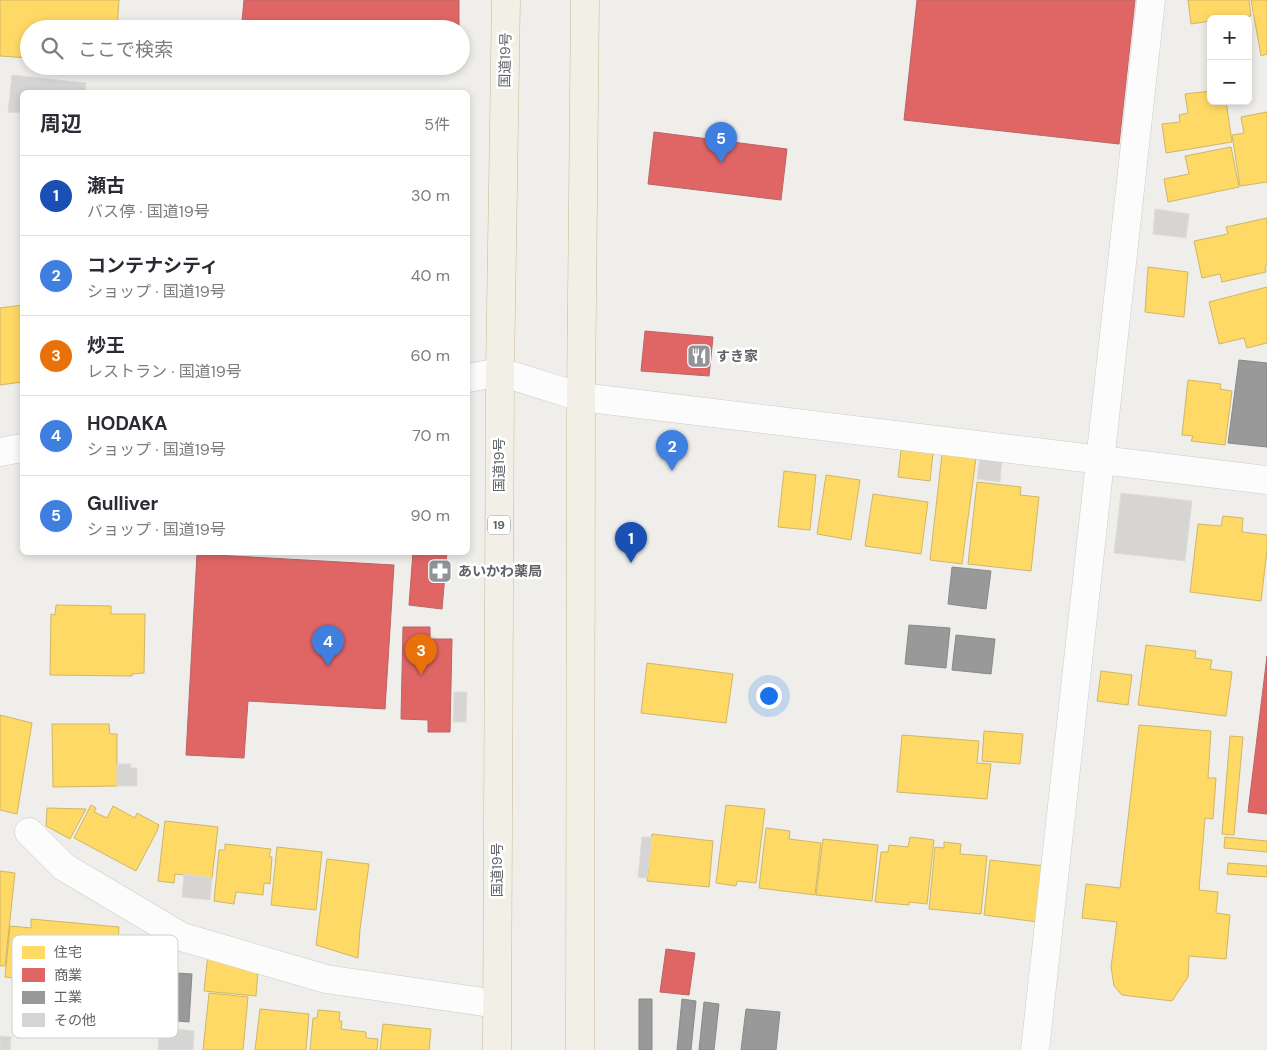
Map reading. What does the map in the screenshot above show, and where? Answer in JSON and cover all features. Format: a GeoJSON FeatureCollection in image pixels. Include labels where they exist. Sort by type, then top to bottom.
{"type":"FeatureCollection","features":[{"type":"Feature","properties":{"kind":"highway","name":"国道19号"},"geometry":{"type":"LineString","coordinates":[[497,1050],[500,372],[506,0]]}},
{"type":"Feature","properties":{"kind":"highway"},"geometry":{"type":"LineString","coordinates":[[580,1050],[581,397],[585,0]]}},
{"type":"Feature","properties":{"kind":"street"},"geometry":{"type":"LineString","coordinates":[[1035,1050],[1151,0]]}},
{"type":"Feature","properties":{"kind":"street"},"geometry":{"type":"LineString","coordinates":[[470,378],[500,372],[581,397],[1267,480]]}},
{"type":"Feature","properties":{"kind":"street"},"geometry":{"type":"LineString","coordinates":[[0,452],[20,448]]}},
{"type":"Feature","properties":{"kind":"street"},"geometry":{"type":"LineString","coordinates":[[29,832],[64,867],[182,937],[326,979],[496,1004]]}},
{"type":"Feature","properties":{"kind":"building: 住宅"},"geometry":{"type":"Polygon","coordinates":[[[0,0],[119,0],[118,20],[20,20],[20,57],[0,56],[0,0]]]}},
{"type":"Feature","properties":{"kind":"building: 住宅"},"geometry":{"type":"Polygon","coordinates":[[[1188,0],[1249,0],[1251,15],[1207,15],[1207,22],[1191,24],[1188,0]]]}},
{"type":"Feature","properties":{"kind":"building: 住宅"},"geometry":{"type":"Polygon","coordinates":[[[1251,0],[1267,0],[1267,54],[1261,56],[1251,0]]]}},
{"type":"Feature","properties":{"kind":"building: 住宅"},"geometry":{"type":"Polygon","coordinates":[[[1207,91],[1207,105],[1227,105],[1232,142],[1166,153],[1162,124],[1180,122],[1179,115],[1188,113],[1185,94],[1207,91]]]}},
{"type":"Feature","properties":{"kind":"building: 住宅"},"geometry":{"type":"Polygon","coordinates":[[[1267,112],[1267,182],[1240,186],[1232,135],[1244,133],[1241,117],[1267,112]]]}},
{"type":"Feature","properties":{"kind":"building: 住宅"},"geometry":{"type":"Polygon","coordinates":[[[1231,147],[1239,187],[1168,202],[1164,179],[1189,174],[1185,156],[1231,147]]]}},
{"type":"Feature","properties":{"kind":"building: 住宅"},"geometry":{"type":"Polygon","coordinates":[[[1267,218],[1266,272],[1222,282],[1220,274],[1202,278],[1194,241],[1228,234],[1226,227],[1267,218]]]}},
{"type":"Feature","properties":{"kind":"building: 住宅"},"geometry":{"type":"Polygon","coordinates":[[[1148,267],[1188,272],[1184,317],[1145,312],[1148,267]]]}},
{"type":"Feature","properties":{"kind":"building: 住宅"},"geometry":{"type":"Polygon","coordinates":[[[1267,287],[1267,343],[1247,348],[1244,338],[1219,344],[1209,302],[1267,287]]]}},
{"type":"Feature","properties":{"kind":"building: 住宅"},"geometry":{"type":"Polygon","coordinates":[[[20,305],[20,382],[0,385],[0,308],[20,305]]]}},
{"type":"Feature","properties":{"kind":"building: 住宅"},"geometry":{"type":"Polygon","coordinates":[[[1188,380],[1221,384],[1220,389],[1232,391],[1225,445],[1191,441],[1193,436],[1182,435],[1188,380]]]}},
{"type":"Feature","properties":{"kind":"building: 住宅"},"geometry":{"type":"Polygon","coordinates":[[[901,450],[933,453],[930,481],[898,477],[901,450]]]}},
{"type":"Feature","properties":{"kind":"building: 住宅"},"geometry":{"type":"Polygon","coordinates":[[[942,454],[976,458],[962,564],[930,560],[942,454]]]}},
{"type":"Feature","properties":{"kind":"building: 住宅"},"geometry":{"type":"Polygon","coordinates":[[[784,471],[816,475],[810,530],[778,527],[784,471]]]}},
{"type":"Feature","properties":{"kind":"building: 住宅"},"geometry":{"type":"Polygon","coordinates":[[[826,475],[860,480],[851,540],[817,534],[826,475]]]}},
{"type":"Feature","properties":{"kind":"building: 住宅"},"geometry":{"type":"Polygon","coordinates":[[[977,482],[1021,487],[1020,495],[1039,497],[1031,571],[968,564],[977,482]]]}},
{"type":"Feature","properties":{"kind":"building: 住宅"},"geometry":{"type":"Polygon","coordinates":[[[873,494],[928,502],[921,554],[865,546],[873,494]]]}},
{"type":"Feature","properties":{"kind":"building: 住宅"},"geometry":{"type":"Polygon","coordinates":[[[1223,516],[1243,518],[1242,532],[1267,535],[1261,601],[1190,592],[1198,524],[1221,526],[1223,516]]]}},
{"type":"Feature","properties":{"kind":"building: 住宅"},"geometry":{"type":"Polygon","coordinates":[[[56,605],[111,606],[111,614],[145,614],[144,673],[132,674],[132,676],[50,675],[51,614],[55,615],[56,605]]]}},
{"type":"Feature","properties":{"kind":"building: 住宅"},"geometry":{"type":"Polygon","coordinates":[[[1146,645],[1196,651],[1195,658],[1212,660],[1210,669],[1232,672],[1226,716],[1138,705],[1146,645]]]}},
{"type":"Feature","properties":{"kind":"building: 住宅"},"geometry":{"type":"Polygon","coordinates":[[[647,663],[733,674],[726,723],[641,713],[647,663]]]}},
{"type":"Feature","properties":{"kind":"building: 住宅"},"geometry":{"type":"Polygon","coordinates":[[[1101,671],[1132,675],[1128,705],[1097,701],[1101,671]]]}},
{"type":"Feature","properties":{"kind":"building: 住宅"},"geometry":{"type":"Polygon","coordinates":[[[0,715],[32,723],[17,814],[0,810],[0,715]]]}},
{"type":"Feature","properties":{"kind":"building: 住宅"},"geometry":{"type":"Polygon","coordinates":[[[52,724],[109,724],[110,734],[117,734],[117,786],[53,787],[52,724]]]}},
{"type":"Feature","properties":{"kind":"building: 住宅"},"geometry":{"type":"Polygon","coordinates":[[[1139,725],[1211,731],[1208,778],[1216,778],[1213,819],[1205,818],[1199,890],[1218,892],[1216,913],[1230,915],[1226,959],[1189,956],[1188,977],[1172,1001],[1122,995],[1114,986],[1111,967],[1117,922],[1082,918],[1086,884],[1120,888],[1139,725]]]}},
{"type":"Feature","properties":{"kind":"building: 住宅"},"geometry":{"type":"Polygon","coordinates":[[[984,731],[1023,734],[1020,764],[982,761],[984,731]]]}},
{"type":"Feature","properties":{"kind":"building: 住宅"},"geometry":{"type":"Polygon","coordinates":[[[902,735],[979,741],[977,763],[991,764],[987,799],[897,792],[902,735]]]}},
{"type":"Feature","properties":{"kind":"building: 住宅"},"geometry":{"type":"Polygon","coordinates":[[[1230,736],[1243,737],[1234,835],[1222,834],[1230,736]]]}},
{"type":"Feature","properties":{"kind":"building: 住宅"},"geometry":{"type":"Polygon","coordinates":[[[91,805],[96,808],[94,812],[107,818],[113,806],[135,818],[137,813],[159,825],[136,871],[74,838],[91,805]]]}},
{"type":"Feature","properties":{"kind":"building: 住宅"},"geometry":{"type":"Polygon","coordinates":[[[726,805],[765,809],[756,883],[737,881],[736,886],[716,883],[726,805]]]}},
{"type":"Feature","properties":{"kind":"building: 住宅"},"geometry":{"type":"Polygon","coordinates":[[[47,808],[86,809],[70,839],[46,826],[47,808]]]}},
{"type":"Feature","properties":{"kind":"building: 住宅"},"geometry":{"type":"Polygon","coordinates":[[[165,821],[218,827],[212,878],[175,874],[174,883],[158,881],[165,821]]]}},
{"type":"Feature","properties":{"kind":"building: 住宅"},"geometry":{"type":"Polygon","coordinates":[[[766,828],[790,831],[789,839],[821,843],[815,895],[759,888],[766,828]]]}},
{"type":"Feature","properties":{"kind":"building: 住宅"},"geometry":{"type":"Polygon","coordinates":[[[652,834],[713,841],[709,887],[647,881],[652,834]]]}},
{"type":"Feature","properties":{"kind":"building: 住宅"},"geometry":{"type":"Polygon","coordinates":[[[910,837],[934,840],[927,904],[909,902],[909,905],[875,902],[881,852],[888,852],[889,845],[908,847],[910,837]]]}},
{"type":"Feature","properties":{"kind":"building: 住宅"},"geometry":{"type":"Polygon","coordinates":[[[1225,837],[1267,841],[1267,852],[1224,848],[1225,837]]]}},
{"type":"Feature","properties":{"kind":"building: 住宅"},"geometry":{"type":"Polygon","coordinates":[[[823,839],[878,845],[872,901],[816,895],[823,839]]]}},
{"type":"Feature","properties":{"kind":"building: 住宅"},"geometry":{"type":"Polygon","coordinates":[[[944,842],[961,844],[960,854],[987,856],[981,914],[929,909],[935,847],[944,848],[944,842]]]}},
{"type":"Feature","properties":{"kind":"building: 住宅"},"geometry":{"type":"Polygon","coordinates":[[[225,844],[271,849],[269,857],[272,857],[270,884],[264,883],[263,895],[236,892],[234,904],[214,901],[219,850],[225,850],[225,844]]]}},
{"type":"Feature","properties":{"kind":"building: 住宅"},"geometry":{"type":"Polygon","coordinates":[[[277,847],[322,852],[316,910],[271,905],[277,847]]]}},
{"type":"Feature","properties":{"kind":"building: 住宅"},"geometry":{"type":"Polygon","coordinates":[[[327,859],[369,864],[358,958],[316,945],[327,859]]]}},
{"type":"Feature","properties":{"kind":"building: 住宅"},"geometry":{"type":"Polygon","coordinates":[[[990,860],[1045,866],[1038,922],[984,915],[990,860]]]}},
{"type":"Feature","properties":{"kind":"building: 住宅"},"geometry":{"type":"Polygon","coordinates":[[[1228,863],[1267,866],[1267,877],[1227,874],[1228,863]]]}},
{"type":"Feature","properties":{"kind":"building: 住宅"},"geometry":{"type":"Polygon","coordinates":[[[0,871],[15,873],[5,966],[0,966],[0,871]]]}},
{"type":"Feature","properties":{"kind":"building: 住宅"},"geometry":{"type":"Polygon","coordinates":[[[31,919],[119,927],[118,935],[12,935],[12,978],[5,977],[10,926],[31,928],[31,919]]]}},
{"type":"Feature","properties":{"kind":"building: 住宅"},"geometry":{"type":"Polygon","coordinates":[[[208,954],[258,970],[256,996],[204,991],[208,954]]]}},
{"type":"Feature","properties":{"kind":"building: 住宅"},"geometry":{"type":"Polygon","coordinates":[[[209,993],[248,997],[243,1050],[203,1050],[209,993]]]}},
{"type":"Feature","properties":{"kind":"building: 住宅"},"geometry":{"type":"Polygon","coordinates":[[[260,1009],[309,1014],[306,1050],[255,1050],[260,1009]]]}},
{"type":"Feature","properties":{"kind":"building: 住宅"},"geometry":{"type":"Polygon","coordinates":[[[318,1010],[340,1012],[339,1021],[342,1021],[341,1029],[366,1032],[366,1038],[378,1039],[377,1050],[310,1050],[313,1018],[317,1018],[318,1010]]]}},
{"type":"Feature","properties":{"kind":"building: 住宅"},"geometry":{"type":"Polygon","coordinates":[[[383,1024],[431,1029],[429,1050],[380,1050],[383,1024]]]}},
{"type":"Feature","properties":{"kind":"building: 商業"},"geometry":{"type":"Polygon","coordinates":[[[244,0],[459,0],[459,20],[242,20],[244,0]]]}},
{"type":"Feature","properties":{"kind":"building: 商業"},"geometry":{"type":"Polygon","coordinates":[[[917,0],[1135,0],[1119,144],[904,120],[917,0]]]}},
{"type":"Feature","properties":{"kind":"building: 商業"},"geometry":{"type":"Polygon","coordinates":[[[654,132],[787,149],[781,200],[648,184],[654,132]]]}},
{"type":"Feature","properties":{"kind":"building: 商業"},"geometry":{"type":"Polygon","coordinates":[[[645,331],[713,337],[709,376],[641,371],[645,331]]]}},
{"type":"Feature","properties":{"kind":"building: 商業"},"geometry":{"type":"Polygon","coordinates":[[[197,555],[394,565],[385,709],[248,701],[244,758],[186,755],[197,555]]]}},
{"type":"Feature","properties":{"kind":"building: 商業"},"geometry":{"type":"Polygon","coordinates":[[[413,555],[447,555],[442,609],[409,605],[413,555]]]}},
{"type":"Feature","properties":{"kind":"building: 商業"},"geometry":{"type":"Polygon","coordinates":[[[403,627],[430,627],[430,639],[452,639],[450,732],[428,732],[428,720],[401,719],[403,627]]]}},
{"type":"Feature","properties":{"kind":"building: 商業"},"geometry":{"type":"Polygon","coordinates":[[[1267,656],[1267,814],[1248,812],[1267,656]]]}},
{"type":"Feature","properties":{"kind":"building: 商業"},"geometry":{"type":"Polygon","coordinates":[[[666,949],[695,953],[689,995],[660,992],[666,949]]]}},
{"type":"Feature","properties":{"kind":"building: 工業"},"geometry":{"type":"Polygon","coordinates":[[[1239,360],[1267,363],[1267,447],[1228,443],[1239,360]]]}},
{"type":"Feature","properties":{"kind":"building: 工業"},"geometry":{"type":"Polygon","coordinates":[[[952,567],[991,571],[986,609],[948,604],[952,567]]]}},
{"type":"Feature","properties":{"kind":"building: 工業"},"geometry":{"type":"Polygon","coordinates":[[[909,625],[950,628],[946,668],[905,664],[909,625]]]}},
{"type":"Feature","properties":{"kind":"building: 工業"},"geometry":{"type":"Polygon","coordinates":[[[956,635],[995,639],[991,674],[952,670],[956,635]]]}},
{"type":"Feature","properties":{"kind":"building: 工業"},"geometry":{"type":"Polygon","coordinates":[[[178,973],[192,974],[189,1022],[178,1021],[178,973]]]}},
{"type":"Feature","properties":{"kind":"building: 工業"},"geometry":{"type":"Polygon","coordinates":[[[639,999],[652,999],[652,1050],[639,1050],[639,999]]]}},
{"type":"Feature","properties":{"kind":"building: 工業"},"geometry":{"type":"Polygon","coordinates":[[[682,999],[696,1001],[691,1050],[677,1050],[682,999]]]}},
{"type":"Feature","properties":{"kind":"building: 工業"},"geometry":{"type":"Polygon","coordinates":[[[704,1002],[719,1004],[714,1050],[699,1050],[704,1002]]]}},
{"type":"Feature","properties":{"kind":"building: 工業"},"geometry":{"type":"Polygon","coordinates":[[[746,1009],[780,1012],[776,1050],[741,1050],[746,1009]]]}},
{"type":"Feature","properties":{"kind":"building: その他"},"geometry":{"type":"Polygon","coordinates":[[[12,75],[86,83],[85,90],[20,90],[20,113],[8,112],[12,75]]]}},
{"type":"Feature","properties":{"kind":"building: その他"},"geometry":{"type":"Polygon","coordinates":[[[1155,209],[1189,214],[1186,238],[1153,234],[1155,209]]]}},
{"type":"Feature","properties":{"kind":"building: その他"},"geometry":{"type":"Polygon","coordinates":[[[980,455],[1002,458],[1000,482],[977,479],[980,455]]]}},
{"type":"Feature","properties":{"kind":"building: その他"},"geometry":{"type":"Polygon","coordinates":[[[1121,493],[1192,501],[1185,561],[1114,553],[1121,493]]]}},
{"type":"Feature","properties":{"kind":"building: その他"},"geometry":{"type":"Polygon","coordinates":[[[454,692],[467,692],[466,722],[453,722],[454,692]]]}},
{"type":"Feature","properties":{"kind":"building: その他"},"geometry":{"type":"Polygon","coordinates":[[[117,764],[131,764],[131,768],[137,768],[137,786],[117,786],[117,764]]]}},
{"type":"Feature","properties":{"kind":"building: その他"},"geometry":{"type":"Polygon","coordinates":[[[642,837],[652,837],[647,878],[638,877],[642,837]]]}},
{"type":"Feature","properties":{"kind":"building: その他"},"geometry":{"type":"Polygon","coordinates":[[[184,874],[212,878],[210,900],[182,897],[184,874]]]}},
{"type":"Feature","properties":{"kind":"building: その他"},"geometry":{"type":"Polygon","coordinates":[[[178,1029],[194,1031],[193,1050],[158,1050],[159,1038],[178,1038],[178,1029]]]}},
{"type":"Feature","properties":{"kind":"building: その他"},"geometry":{"type":"Polygon","coordinates":[[[0,1036],[11,1037],[10,1050],[0,1050],[0,1036]]]}},
{"type":"Feature","properties":{"kind":"place","name":"Gulliver"},"geometry":{"type":"Point","coordinates":[721,163]}},
{"type":"Feature","properties":{"kind":"place","name":"すき家"},"geometry":{"type":"Point","coordinates":[699,356]}},
{"type":"Feature","properties":{"kind":"place","name":"コンテナシティ"},"geometry":{"type":"Point","coordinates":[672,471]}},
{"type":"Feature","properties":{"kind":"place","name":"瀬古"},"geometry":{"type":"Point","coordinates":[631,563]}},
{"type":"Feature","properties":{"kind":"place","name":"あいかわ薬局"},"geometry":{"type":"Point","coordinates":[440,571]}},
{"type":"Feature","properties":{"kind":"place","name":"HODAKA"},"geometry":{"type":"Point","coordinates":[328,666]}},
{"type":"Feature","properties":{"kind":"place","name":"炒王"},"geometry":{"type":"Point","coordinates":[421,675]}}]}
